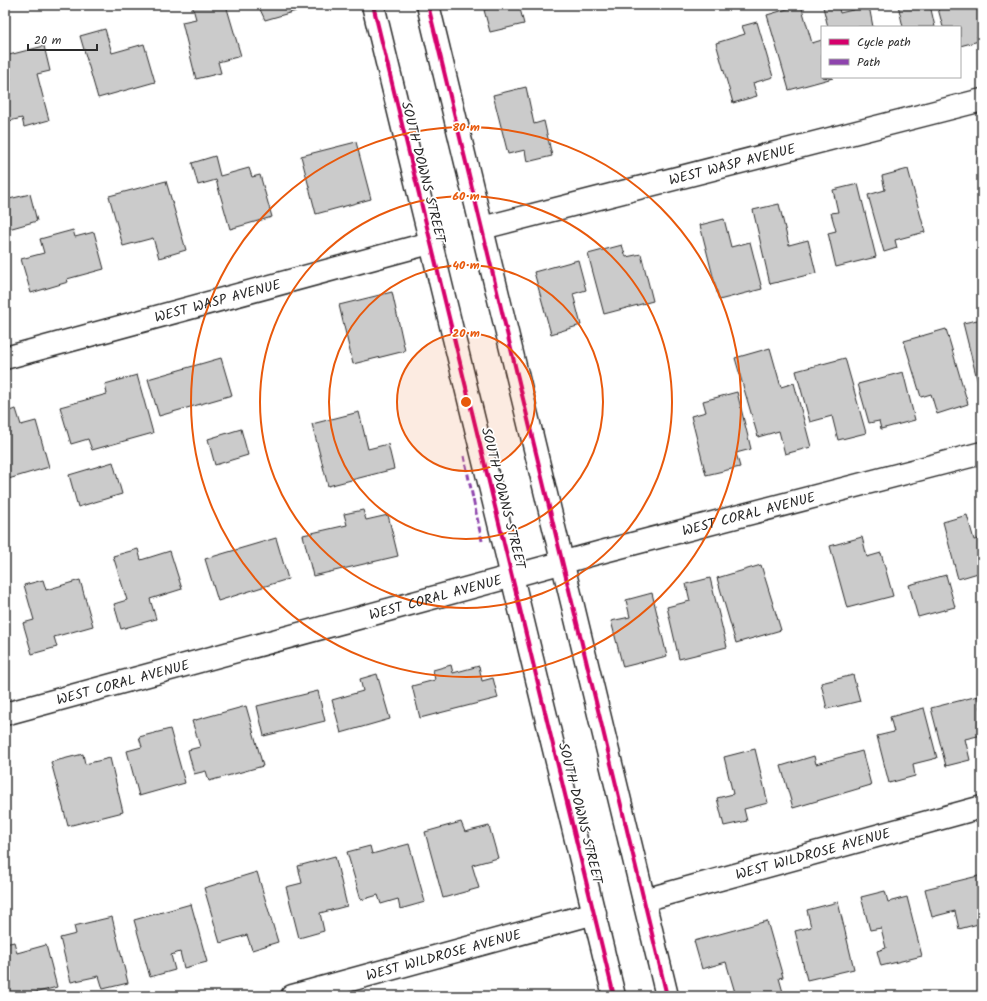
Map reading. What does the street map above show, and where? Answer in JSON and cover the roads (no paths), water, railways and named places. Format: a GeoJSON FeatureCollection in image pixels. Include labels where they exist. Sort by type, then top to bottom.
{"type":"FeatureCollection","features":[{"type":"Feature","properties":{"kind":"street","name":"SOUTH DOWNS STREET"},"geometry":{"type":"LineString","coordinates":[[373,5],[614,996]]}},
{"type":"Feature","properties":{"kind":"street"},"geometry":{"type":"LineString","coordinates":[[428,5],[667,996]]}},
{"type":"Feature","properties":{"kind":"street","name":"WEST WASP AVENUE"},"geometry":{"type":"LineString","coordinates":[[482,228],[982,100]]}},
{"type":"Feature","properties":{"kind":"street","name":"WEST WASP AVENUE"},"geometry":{"type":"LineString","coordinates":[[5,358],[430,243]]}},
{"type":"Feature","properties":{"kind":"street","name":"WEST CORAL AVENUE"},"geometry":{"type":"LineString","coordinates":[[5,714],[562,562],[982,453]]}},
{"type":"Feature","properties":{"kind":"street","name":"WEST WILDROSE AVENUE"},"geometry":{"type":"LineString","coordinates":[[644,900],[982,807]]}},
{"type":"Feature","properties":{"kind":"street","name":"WEST WILDROSE AVENUE"},"geometry":{"type":"LineString","coordinates":[[292,996],[595,913]]}}]}
